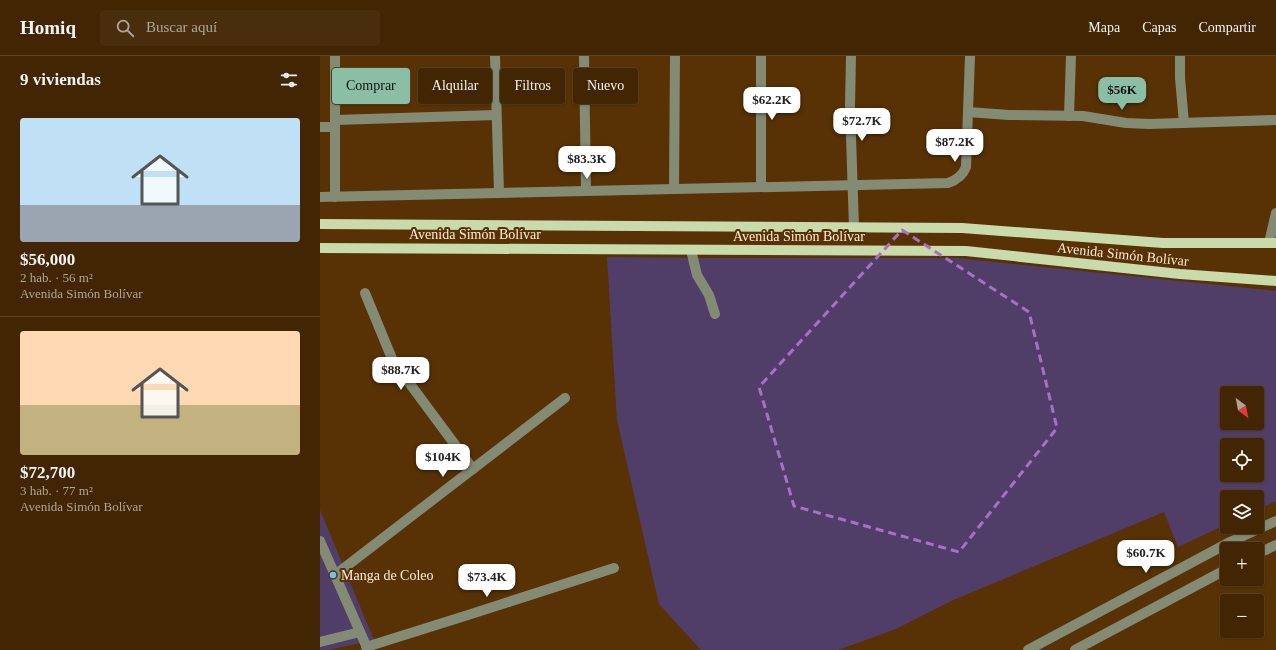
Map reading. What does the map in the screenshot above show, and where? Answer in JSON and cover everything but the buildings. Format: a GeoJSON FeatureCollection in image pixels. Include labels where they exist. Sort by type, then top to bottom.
{"type":"FeatureCollection","features":[{"type":"Feature","properties":{"kind":"main road","name":"Avenida Simón Bolívar"},"geometry":{"type":"LineString","coordinates":[[320,224],[962,228],[1163,243],[1272,243]]}},
{"type":"Feature","properties":{"kind":"main road","name":"Avenida Simón Bolívar"},"geometry":{"type":"LineString","coordinates":[[320,248],[966,251],[1172,274],[1276,281]]}},
{"type":"Feature","properties":{"kind":"street"},"geometry":{"type":"LineString","coordinates":[[334,197],[335,56]]}},
{"type":"Feature","properties":{"kind":"street"},"geometry":{"type":"LineString","coordinates":[[495,56],[499,193]]}},
{"type":"Feature","properties":{"kind":"street"},"geometry":{"type":"LineString","coordinates":[[584,56],[586,191]]}},
{"type":"Feature","properties":{"kind":"street"},"geometry":{"type":"LineString","coordinates":[[674,56],[674,189]]}},
{"type":"Feature","properties":{"kind":"street"},"geometry":{"type":"LineString","coordinates":[[760,56],[762,187]]}},
{"type":"Feature","properties":{"kind":"street"},"geometry":{"type":"LineString","coordinates":[[851,56],[850,106],[854,228]]}},
{"type":"Feature","properties":{"kind":"street"},"geometry":{"type":"LineString","coordinates":[[320,197],[948,183],[958,178],[966,167],[970,56]]}},
{"type":"Feature","properties":{"kind":"street"},"geometry":{"type":"LineString","coordinates":[[1069,116],[1071,56]]}},
{"type":"Feature","properties":{"kind":"street"},"geometry":{"type":"LineString","coordinates":[[1180,56],[1180,78],[1184,123]]}},
{"type":"Feature","properties":{"kind":"street"},"geometry":{"type":"LineString","coordinates":[[968,112],[1009,115],[1083,116],[1126,123],[1149,124],[1276,120]]}},
{"type":"Feature","properties":{"kind":"street"},"geometry":{"type":"LineString","coordinates":[[320,127],[335,123],[496,114]]}},
{"type":"Feature","properties":{"kind":"street"},"geometry":{"type":"LineString","coordinates":[[1272,243],[1276,213]]}},
{"type":"Feature","properties":{"kind":"street"},"geometry":{"type":"LineString","coordinates":[[691,250],[697,275],[709,295],[715,314]]}},
{"type":"Feature","properties":{"kind":"street"},"geometry":{"type":"LineString","coordinates":[[364,293],[393,361],[473,469]]}},
{"type":"Feature","properties":{"kind":"street"},"geometry":{"type":"LineString","coordinates":[[335,575],[565,398]]}},
{"type":"Feature","properties":{"kind":"street"},"geometry":{"type":"LineString","coordinates":[[1028,650],[1230,542],[1276,520]]}},
{"type":"Feature","properties":{"kind":"street"},"geometry":{"type":"LineString","coordinates":[[320,541],[367,648],[614,568]]}},
{"type":"Feature","properties":{"kind":"street"},"geometry":{"type":"LineString","coordinates":[[1264,551],[1276,545]]}},
{"type":"Feature","properties":{"kind":"street"},"geometry":{"type":"LineString","coordinates":[[1075,650],[1220,573]]}},
{"type":"Feature","properties":{"kind":"street"},"geometry":{"type":"LineString","coordinates":[[320,642],[360,632]]}},
{"type":"Feature","properties":{"kind":"highlighted area"},"geometry":{"type":"Polygon","coordinates":[[[902,230],[1029,312],[1057,428],[959,552],[794,506],[759,387],[902,230]]]}},
{"type":"Feature","properties":{"kind":"shaded area"},"geometry":{"type":"Polygon","coordinates":[[[607,257],[956,258],[1276,291],[1276,501],[1264,507],[1264,490],[1220,490],[1220,527],[1178,547],[1164,512],[951,601],[896,629],[838,650],[701,650],[659,604],[617,420],[607,257]]]}},
{"type":"Feature","properties":{"kind":"shaded area","name":"Manga de Coleo"},"geometry":{"type":"Polygon","coordinates":[[[320,510],[374,640],[328,650],[320,650],[320,510]]]}},
{"type":"Feature","properties":{"kind":"place","name":"Manga de Coleo"},"geometry":{"type":"Point","coordinates":[333,575]}}]}
